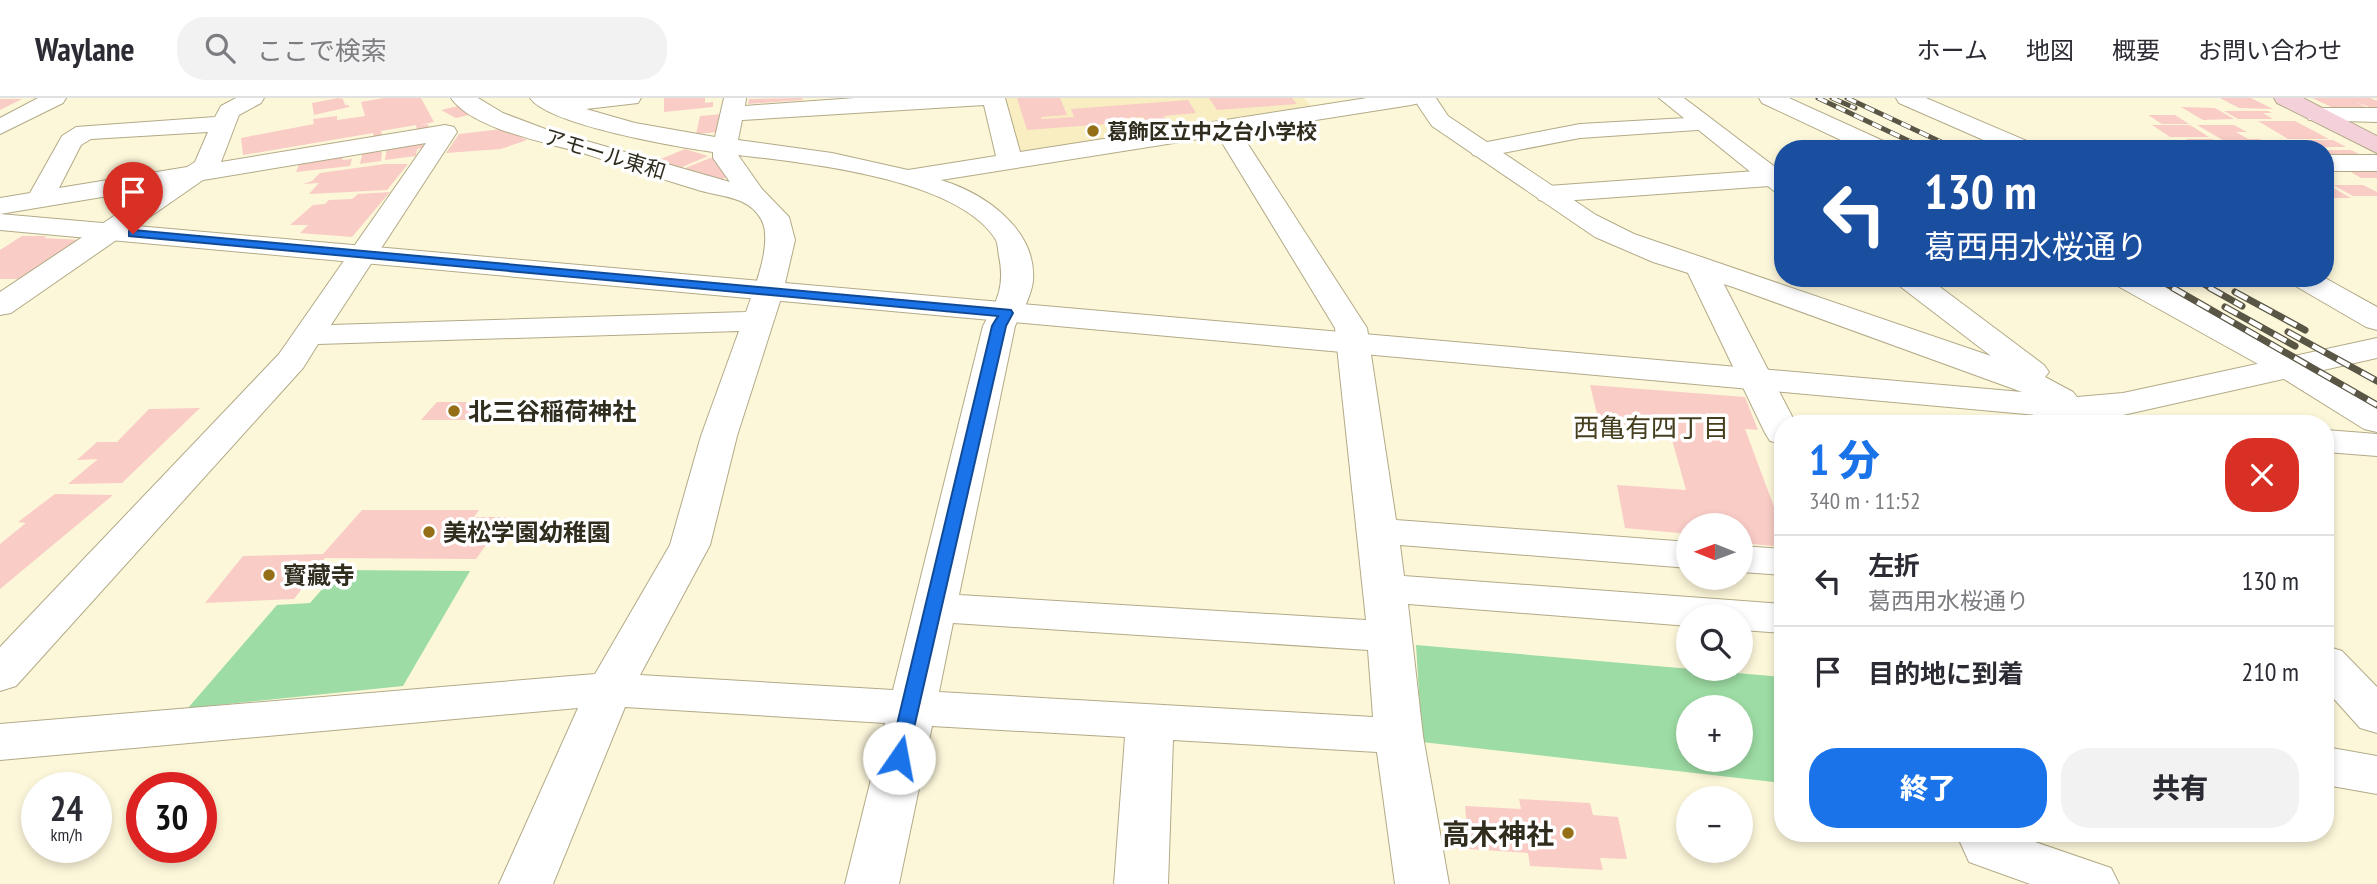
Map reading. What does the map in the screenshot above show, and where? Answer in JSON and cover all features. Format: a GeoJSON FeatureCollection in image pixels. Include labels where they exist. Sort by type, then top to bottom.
{"type":"FeatureCollection","features":[{"type":"Feature","properties":{"kind":"main road"},"geometry":{"type":"LineString","coordinates":[[2285,98],[2377,146]]}},
{"type":"Feature","properties":{"kind":"street"},"geometry":{"type":"LineString","coordinates":[[0,127],[55,98]]}},
{"type":"Feature","properties":{"kind":"street"},"geometry":{"type":"LineString","coordinates":[[0,306],[206,166],[229,111],[253,98]]}},
{"type":"Feature","properties":{"kind":"street","name":"アモール東和"},"geometry":{"type":"LineString","coordinates":[[462,98],[495,118],[540,135],[589,147],[708,186],[753,195]]}},
{"type":"Feature","properties":{"kind":"street"},"geometry":{"type":"LineString","coordinates":[[548,101],[630,98]]}},
{"type":"Feature","properties":{"kind":"street"},"geometry":{"type":"LineString","coordinates":[[548,101],[640,132],[866,102],[988,98]]}},
{"type":"Feature","properties":{"kind":"street"},"geometry":{"type":"LineString","coordinates":[[994,98],[1010,160]]}},
{"type":"Feature","properties":{"kind":"street"},"geometry":{"type":"LineString","coordinates":[[911,177],[1411,98]]}},
{"type":"Feature","properties":{"kind":"street"},"geometry":{"type":"LineString","coordinates":[[1424,98],[1440,121],[1610,234],[1702,269],[1744,281],[2020,378],[2087,415]]}},
{"type":"Feature","properties":{"kind":"street"},"geometry":{"type":"LineString","coordinates":[[1670,98],[1774,176]]}},
{"type":"Feature","properties":{"kind":"street"},"geometry":{"type":"LineString","coordinates":[[1770,98],[1861,140]]}},
{"type":"Feature","properties":{"kind":"street"},"geometry":{"type":"LineString","coordinates":[[1907,98],[2004,140]]}},
{"type":"Feature","properties":{"kind":"street"},"geometry":{"type":"LineString","coordinates":[[2317,115],[2377,115]]}},
{"type":"Feature","properties":{"kind":"street"},"geometry":{"type":"LineString","coordinates":[[2,219],[40,199],[445,132],[495,118]]}},
{"type":"Feature","properties":{"kind":"street"},"geometry":{"type":"LineString","coordinates":[[730,119],[911,177],[976,204],[1012,241],[1018,277],[999,326],[910,707],[872,884]]}},
{"type":"Feature","properties":{"kind":"street"},"geometry":{"type":"LineString","coordinates":[[526,884],[609,690],[690,545],[719,436],[763,306],[781,240],[775,217],[753,195],[726,158],[730,119]]}},
{"type":"Feature","properties":{"kind":"street"},"geometry":{"type":"LineString","coordinates":[[40,199],[71,141],[85,132],[224,124]]}},
{"type":"Feature","properties":{"kind":"street"},"geometry":{"type":"LineString","coordinates":[[1482,150],[1580,131],[1704,124]]}},
{"type":"Feature","properties":{"kind":"street"},"geometry":{"type":"LineString","coordinates":[[1225,127],[1351,328],[1385,589],[1399,736],[1430,883]]}},
{"type":"Feature","properties":{"kind":"street"},"geometry":{"type":"LineString","coordinates":[[0,676],[283,370],[311,335],[445,132]]}},
{"type":"Feature","properties":{"kind":"street"},"geometry":{"type":"LineString","coordinates":[[2334,163],[2377,163]]}},
{"type":"Feature","properties":{"kind":"street"},"geometry":{"type":"LineString","coordinates":[[1548,194],[1774,180]]}},
{"type":"Feature","properties":{"kind":"street"},"geometry":{"type":"LineString","coordinates":[[2,219],[109,232],[365,255],[763,306]]}},
{"type":"Feature","properties":{"kind":"street"},"geometry":{"type":"LineString","coordinates":[[1702,269],[1774,415]]}},
{"type":"Feature","properties":{"kind":"street"},"geometry":{"type":"LineString","coordinates":[[1920,287],[2088,415]]}},
{"type":"Feature","properties":{"kind":"street"},"geometry":{"type":"LineString","coordinates":[[2141,287],[2288,367],[2377,421]]}},
{"type":"Feature","properties":{"kind":"street"},"geometry":{"type":"LineString","coordinates":[[2319,287],[2377,320]]}},
{"type":"Feature","properties":{"kind":"street"},"geometry":{"type":"LineString","coordinates":[[311,335],[763,306],[1006,313],[1757,380],[2080,415]]}},
{"type":"Feature","properties":{"kind":"street"},"geometry":{"type":"LineString","coordinates":[[2092,415],[2123,404],[2377,348]]}},
{"type":"Feature","properties":{"kind":"street"},"geometry":{"type":"LineString","coordinates":[[2334,442],[2377,445]]}},
{"type":"Feature","properties":{"kind":"street"},"geometry":{"type":"LineString","coordinates":[[1377,531],[1676,554]]}},
{"type":"Feature","properties":{"kind":"street"},"geometry":{"type":"LineString","coordinates":[[1754,560],[1774,561]]}},
{"type":"Feature","properties":{"kind":"street"},"geometry":{"type":"LineString","coordinates":[[1385,589],[1774,618]]}},
{"type":"Feature","properties":{"kind":"street"},"geometry":{"type":"LineString","coordinates":[[935,608],[1390,636]]}},
{"type":"Feature","properties":{"kind":"street"},"geometry":{"type":"LineString","coordinates":[[2334,670],[2377,716]]}},
{"type":"Feature","properties":{"kind":"street"},"geometry":{"type":"LineString","coordinates":[[0,742],[558,692],[609,690],[1399,736]]}},
{"type":"Feature","properties":{"kind":"street"},"geometry":{"type":"LineString","coordinates":[[1141,884],[1150,723]]}},
{"type":"Feature","properties":{"kind":"street"},"geometry":{"type":"LineString","coordinates":[[2334,767],[2377,775]]}},
{"type":"Feature","properties":{"kind":"street"},"geometry":{"type":"LineString","coordinates":[[1986,842],[1988,847],[2092,884]]}},
{"type":"Feature","properties":{"kind":"shaded area","name":"葛飾区立中之台小学校"},"geometry":{"type":"Polygon","coordinates":[[[1004,98],[1304,98],[1312,107],[1029,153],[1018,152],[1004,98]]]}},
{"type":"Feature","properties":{"kind":"green space"},"geometry":{"type":"Polygon","coordinates":[[[339,570],[470,571],[403,686],[188,708],[277,605],[310,603],[339,570]]]}},
{"type":"Feature","properties":{"kind":"green space"},"geometry":{"type":"Polygon","coordinates":[[[1416,645],[1676,668],[1676,681],[1753,681],[1753,674],[1774,676],[1774,782],[1686,772],[1753,772],[1753,695],[1676,695],[1676,771],[1422,742],[1416,645]]]}},
{"type":"Feature","properties":{"kind":"building"},"geometry":{"type":"Polygon","coordinates":[[[384,98],[421,98],[434,122],[419,125],[428,124],[429,128],[417,130],[416,125],[381,131],[382,135],[374,137],[373,133],[243,155],[241,138],[314,124],[313,119],[337,116],[337,120],[365,116],[361,102],[384,98]]]}},
{"type":"Feature","properties":{"kind":"building"},"geometry":{"type":"Polygon","coordinates":[[[664,98],[705,98],[705,103],[713,102],[713,107],[664,112],[664,98]]]}},
{"type":"Feature","properties":{"kind":"building"},"geometry":{"type":"Polygon","coordinates":[[[1017,98],[1060,98],[1067,115],[1041,117],[1042,119],[1074,117],[1071,109],[1188,100],[1196,113],[1164,116],[1169,124],[1148,126],[1143,117],[1105,120],[1106,124],[1027,130],[1017,98]]]}},
{"type":"Feature","properties":{"kind":"building"},"geometry":{"type":"Polygon","coordinates":[[[1209,98],[1292,98],[1297,104],[1217,110],[1209,98]]]}},
{"type":"Feature","properties":{"kind":"building"},"geometry":{"type":"Polygon","coordinates":[[[2220,98],[2251,98],[2273,109],[2239,108],[2220,98]]]}},
{"type":"Feature","properties":{"kind":"building"},"geometry":{"type":"Polygon","coordinates":[[[2312,98],[2370,98],[2377,101],[2377,110],[2356,102],[2372,110],[2338,110],[2312,98]]]}},
{"type":"Feature","properties":{"kind":"building"},"geometry":{"type":"Polygon","coordinates":[[[0,99],[22,99],[0,110],[0,99]]]}},
{"type":"Feature","properties":{"kind":"building"},"geometry":{"type":"Polygon","coordinates":[[[343,99],[349,107],[314,115],[312,103],[343,99]]]}},
{"type":"Feature","properties":{"kind":"building"},"geometry":{"type":"Polygon","coordinates":[[[749,99],[803,100],[748,104],[749,99]]]}},
{"type":"Feature","properties":{"kind":"building"},"geometry":{"type":"Polygon","coordinates":[[[458,106],[473,114],[456,118],[441,110],[458,106]]]}},
{"type":"Feature","properties":{"kind":"building"},"geometry":{"type":"Polygon","coordinates":[[[2181,107],[2215,108],[2234,119],[2203,120],[2181,107]]]}},
{"type":"Feature","properties":{"kind":"building"},"geometry":{"type":"Polygon","coordinates":[[[2224,111],[2268,111],[2272,113],[2263,113],[2273,119],[2238,119],[2224,111]]]}},
{"type":"Feature","properties":{"kind":"building"},"geometry":{"type":"Polygon","coordinates":[[[723,114],[719,132],[696,134],[700,116],[723,114]]]}},
{"type":"Feature","properties":{"kind":"building"},"geometry":{"type":"Polygon","coordinates":[[[2148,115],[2175,115],[2189,124],[2162,124],[2148,115]]]}},
{"type":"Feature","properties":{"kind":"building"},"geometry":{"type":"Polygon","coordinates":[[[2258,121],[2295,121],[2329,139],[2288,139],[2258,121]]]}},
{"type":"Feature","properties":{"kind":"building"},"geometry":{"type":"Polygon","coordinates":[[[2152,125],[2190,125],[2209,137],[2170,137],[2152,125]]]}},
{"type":"Feature","properties":{"kind":"building"},"geometry":{"type":"Polygon","coordinates":[[[2197,125],[2234,125],[2247,132],[2236,132],[2248,139],[2261,140],[2223,140],[2197,125]]]}},
{"type":"Feature","properties":{"kind":"building"},"geometry":{"type":"Polygon","coordinates":[[[502,129],[527,140],[501,149],[446,153],[459,134],[502,129]]]}},
{"type":"Feature","properties":{"kind":"building"},"geometry":{"type":"Polygon","coordinates":[[[423,141],[423,148],[417,149],[416,156],[385,160],[387,146],[423,141]]]}},
{"type":"Feature","properties":{"kind":"building"},"geometry":{"type":"Polygon","coordinates":[[[2334,141],[2346,147],[2334,147],[2334,141]]]}},
{"type":"Feature","properties":{"kind":"building"},"geometry":{"type":"Polygon","coordinates":[[[380,149],[381,161],[360,164],[363,151],[380,149]]]}},
{"type":"Feature","properties":{"kind":"building"},"geometry":{"type":"Polygon","coordinates":[[[685,149],[708,156],[680,168],[656,161],[685,149]]]}},
{"type":"Feature","properties":{"kind":"building"},"geometry":{"type":"Polygon","coordinates":[[[2334,150],[2351,150],[2365,157],[2334,157],[2334,150]]]}},
{"type":"Feature","properties":{"kind":"building"},"geometry":{"type":"Polygon","coordinates":[[[343,157],[342,160],[352,159],[350,166],[296,172],[300,162],[343,157]]]}},
{"type":"Feature","properties":{"kind":"building"},"geometry":{"type":"Polygon","coordinates":[[[710,158],[719,160],[729,176],[720,180],[683,169],[710,158]]]}},
{"type":"Feature","properties":{"kind":"building"},"geometry":{"type":"Polygon","coordinates":[[[385,164],[408,164],[387,190],[309,194],[319,183],[303,184],[312,181],[320,173],[385,164]]]}},
{"type":"Feature","properties":{"kind":"building"},"geometry":{"type":"Polygon","coordinates":[[[2342,167],[2377,167],[2377,178],[2361,178],[2342,167]]]}},
{"type":"Feature","properties":{"kind":"building"},"geometry":{"type":"Polygon","coordinates":[[[2334,185],[2363,185],[2377,192],[2377,196],[2353,196],[2334,185]]]}},
{"type":"Feature","properties":{"kind":"building"},"geometry":{"type":"Polygon","coordinates":[[[2334,188],[2351,198],[2334,198],[2334,188]]]}},
{"type":"Feature","properties":{"kind":"building"},"geometry":{"type":"Polygon","coordinates":[[[390,192],[352,237],[300,233],[308,225],[290,225],[313,205],[325,204],[329,200],[352,199],[358,194],[390,192]]]}},
{"type":"Feature","properties":{"kind":"building"},"geometry":{"type":"Polygon","coordinates":[[[22,236],[83,240],[24,279],[0,279],[0,250],[22,236]]]}},
{"type":"Feature","properties":{"kind":"building"},"geometry":{"type":"Polygon","coordinates":[[[1590,385],[1745,397],[1758,430],[1745,429],[1774,507],[1774,546],[1754,544],[1754,513],[1676,513],[1676,533],[1625,528],[1617,485],[1686,490],[1669,429],[1651,427],[1651,438],[1634,437],[1630,425],[1599,422],[1590,385]]]}},
{"type":"Feature","properties":{"kind":"building"},"geometry":{"type":"Polygon","coordinates":[[[437,402],[485,402],[470,420],[421,420],[437,402]]]}},
{"type":"Feature","properties":{"kind":"building"},"geometry":{"type":"Polygon","coordinates":[[[200,408],[122,483],[68,484],[98,459],[77,460],[97,442],[117,442],[149,409],[200,408]]]}},
{"type":"Feature","properties":{"kind":"building"},"geometry":{"type":"Polygon","coordinates":[[[55,494],[113,495],[0,589],[0,544],[26,523],[18,522],[55,494]]]}},
{"type":"Feature","properties":{"kind":"building"},"geometry":{"type":"Polygon","coordinates":[[[362,510],[479,510],[474,517],[506,517],[476,559],[325,558],[294,599],[205,603],[243,556],[323,554],[362,510]]]}},
{"type":"Feature","properties":{"kind":"building","name":"高木神社"},"geometry":{"type":"Polygon","coordinates":[[[1519,799],[1590,803],[1593,815],[1618,817],[1627,859],[1600,858],[1603,870],[1530,866],[1528,853],[1469,849],[1465,806],[1521,809],[1519,799]]]}},
{"type":"Feature","properties":{"kind":"railway"},"geometry":{"type":"LineString","coordinates":[[1818,98],[1907,140]]}},
{"type":"Feature","properties":{"kind":"railway"},"geometry":{"type":"LineString","coordinates":[[1832,98],[1855,108]]}},
{"type":"Feature","properties":{"kind":"railway"},"geometry":{"type":"LineString","coordinates":[[1847,98],[1937,140]]}},
{"type":"Feature","properties":{"kind":"railway"},"geometry":{"type":"LineString","coordinates":[[2171,287],[2176,290]]}},
{"type":"Feature","properties":{"kind":"railway"},"geometry":{"type":"LineString","coordinates":[[2208,287],[2213,290]]}},
{"type":"Feature","properties":{"kind":"railway"},"geometry":{"type":"LineString","coordinates":[[2173,288],[2377,405]]}},
{"type":"Feature","properties":{"kind":"railway"},"geometry":{"type":"LineString","coordinates":[[2210,288],[2242,306]]}},
{"type":"Feature","properties":{"kind":"railway"},"geometry":{"type":"LineString","coordinates":[[2235,292],[2305,330]]}},
{"type":"Feature","properties":{"kind":"railway"},"geometry":{"type":"LineString","coordinates":[[2225,307],[2295,346]]}},
{"type":"Feature","properties":{"kind":"railway"},"geometry":{"type":"LineString","coordinates":[[2288,332],[2377,381]]}},
{"type":"Feature","properties":{"kind":"place","name":"葛飾区立中之台小学校"},"geometry":{"type":"Point","coordinates":[1093,131]}},
{"type":"Feature","properties":{"kind":"place","name":"北三谷稲荷神社"},"geometry":{"type":"Point","coordinates":[454,411]}},
{"type":"Feature","properties":{"kind":"place","name":"美松学園幼稚園"},"geometry":{"type":"Point","coordinates":[429,532]}},
{"type":"Feature","properties":{"kind":"place","name":"寳藏寺"},"geometry":{"type":"Point","coordinates":[269,575]}},
{"type":"Feature","properties":{"kind":"place","name":"高木神社"},"geometry":{"type":"Point","coordinates":[1568,833]}},
{"type":"Feature","properties":{"kind":"district","name":"西亀有四丁目"},"geometry":{"type":"Point","coordinates":[1651,427]}},
{"type":"Feature","properties":{"kind":"route"},"geometry":{"type":"LineString","coordinates":[[133,234],[1006,313],[999,326],[899,758]]}}]}
